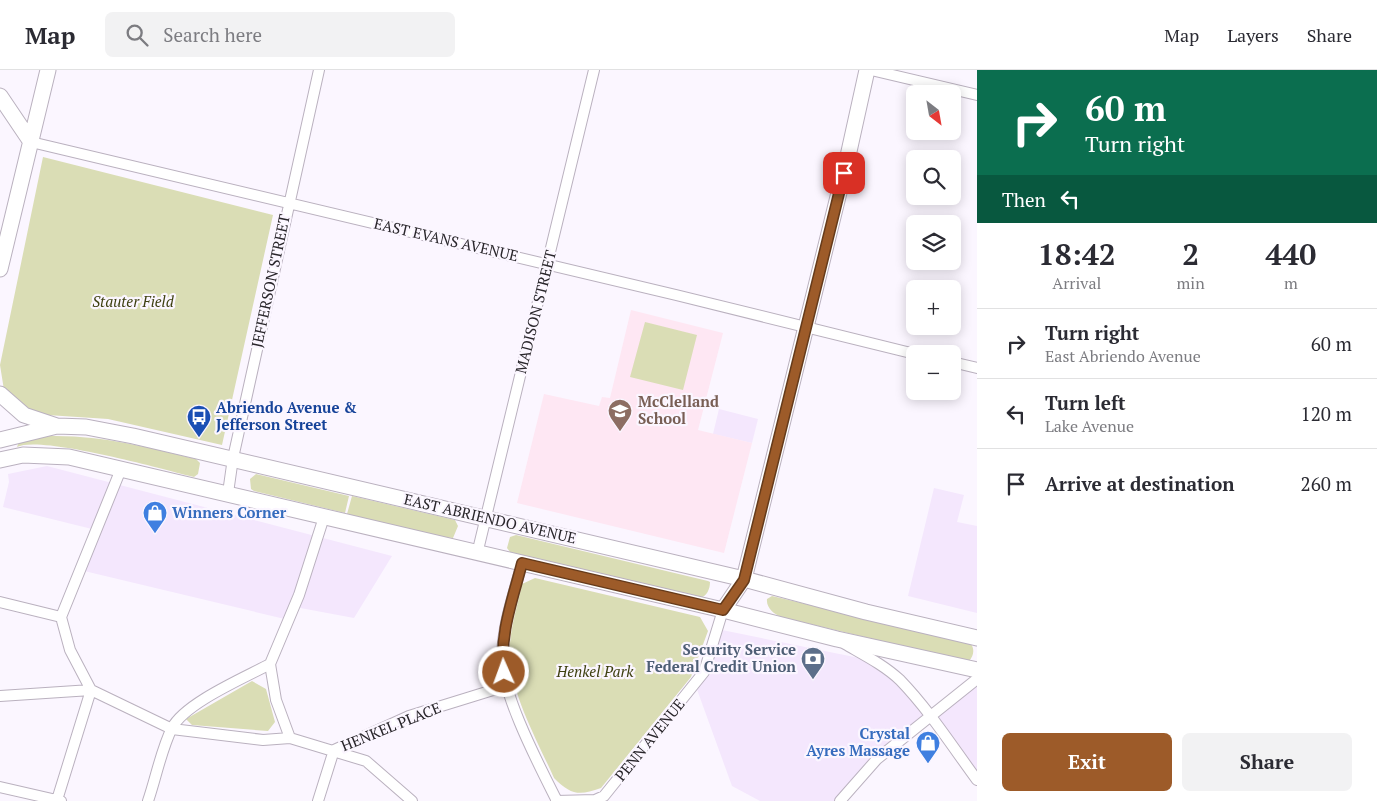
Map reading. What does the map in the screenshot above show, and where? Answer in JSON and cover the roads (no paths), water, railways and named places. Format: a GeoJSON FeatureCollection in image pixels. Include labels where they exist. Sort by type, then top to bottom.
{"type":"FeatureCollection","features":[{"type":"Feature","properties":{"kind":"main road"},"geometry":{"type":"LineString","coordinates":[[0,270],[48,70]]}},
{"type":"Feature","properties":{"kind":"main road"},"geometry":{"type":"LineString","coordinates":[[723,610],[744,580],[848,156],[867,70]]}},
{"type":"Feature","properties":{"kind":"main road"},"geometry":{"type":"LineString","coordinates":[[0,96],[31,142]]}},
{"type":"Feature","properties":{"kind":"main road"},"geometry":{"type":"LineString","coordinates":[[0,394],[24,415],[57,426]]}},
{"type":"Feature","properties":{"kind":"main road","name":"EAST ABRIENDO AVENUE"},"geometry":{"type":"LineString","coordinates":[[0,440],[57,426],[86,427],[124,434],[485,518],[977,638]]}},
{"type":"Feature","properties":{"kind":"main road"},"geometry":{"type":"LineString","coordinates":[[0,460],[22,454],[69,457],[121,468],[477,554],[723,610],[837,640],[977,670]]}},
{"type":"Feature","properties":{"kind":"street","name":"JEFFERSON STREET"},"geometry":{"type":"LineString","coordinates":[[228,493],[232,458],[319,70]]}},
{"type":"Feature","properties":{"kind":"street","name":"MADISON STREET"},"geometry":{"type":"LineString","coordinates":[[477,554],[549,264],[594,70]]}},
{"type":"Feature","properties":{"kind":"street"},"geometry":{"type":"LineString","coordinates":[[871,70],[977,95]]}},
{"type":"Feature","properties":{"kind":"street","name":"EAST EVANS AVENUE"},"geometry":{"type":"LineString","coordinates":[[31,142],[549,264],[906,352]]}},
{"type":"Feature","properties":{"kind":"street"},"geometry":{"type":"LineString","coordinates":[[961,364],[977,368]]}},
{"type":"Feature","properties":{"kind":"street"},"geometry":{"type":"LineString","coordinates":[[0,787],[59,800],[91,690],[70,650],[61,616],[121,468]]}},
{"type":"Feature","properties":{"kind":"street"},"geometry":{"type":"LineString","coordinates":[[290,738],[276,700],[270,664],[299,595],[324,517]]}},
{"type":"Feature","properties":{"kind":"street"},"geometry":{"type":"LineString","coordinates":[[522,563],[505,622],[502,657],[506,686],[556,801]]}},
{"type":"Feature","properties":{"kind":"street"},"geometry":{"type":"LineString","coordinates":[[0,602],[61,616]]}},
{"type":"Feature","properties":{"kind":"street","name":"PENN AVENUE"},"geometry":{"type":"LineString","coordinates":[[556,801],[595,800],[604,796],[704,672],[723,610]]}},
{"type":"Feature","properties":{"kind":"street"},"geometry":{"type":"LineString","coordinates":[[837,640],[874,661],[899,680],[930,716],[977,780]]}},
{"type":"Feature","properties":{"kind":"street"},"geometry":{"type":"LineString","coordinates":[[148,801],[172,729],[181,715],[193,706],[270,664]]}},
{"type":"Feature","properties":{"kind":"street"},"geometry":{"type":"LineString","coordinates":[[840,801],[877,758],[977,679]]}},
{"type":"Feature","properties":{"kind":"street","name":"HENKEL PLACE"},"geometry":{"type":"LineString","coordinates":[[334,750],[410,716],[506,686]]}},
{"type":"Feature","properties":{"kind":"street"},"geometry":{"type":"LineString","coordinates":[[0,696],[91,690],[172,729],[263,740],[290,738],[366,761],[412,801]]}},
{"type":"Feature","properties":{"kind":"street"},"geometry":{"type":"LineString","coordinates":[[318,801],[334,750]]}},
{"type":"Feature","properties":{"kind":"place","name":"McClelland School"},"geometry":{"type":"Point","coordinates":[620,432]}},
{"type":"Feature","properties":{"kind":"place","name":"Abriendo Avenue & Jefferson Street"},"geometry":{"type":"Point","coordinates":[199,438]}},
{"type":"Feature","properties":{"kind":"place","name":"Winners Corner"},"geometry":{"type":"Point","coordinates":[155,534]}},
{"type":"Feature","properties":{"kind":"place","name":"Security Service Federal Credit Union"},"geometry":{"type":"Point","coordinates":[813,680]}},
{"type":"Feature","properties":{"kind":"place","name":"Crystal Ayres Massage"},"geometry":{"type":"Point","coordinates":[928,764]}},
{"type":"Feature","properties":{"kind":"park label","name":"Stauter Field"},"geometry":{"type":"Point","coordinates":[133,302]}},
{"type":"Feature","properties":{"kind":"park label","name":"Henkel Park"},"geometry":{"type":"Point","coordinates":[595,672]}}]}
